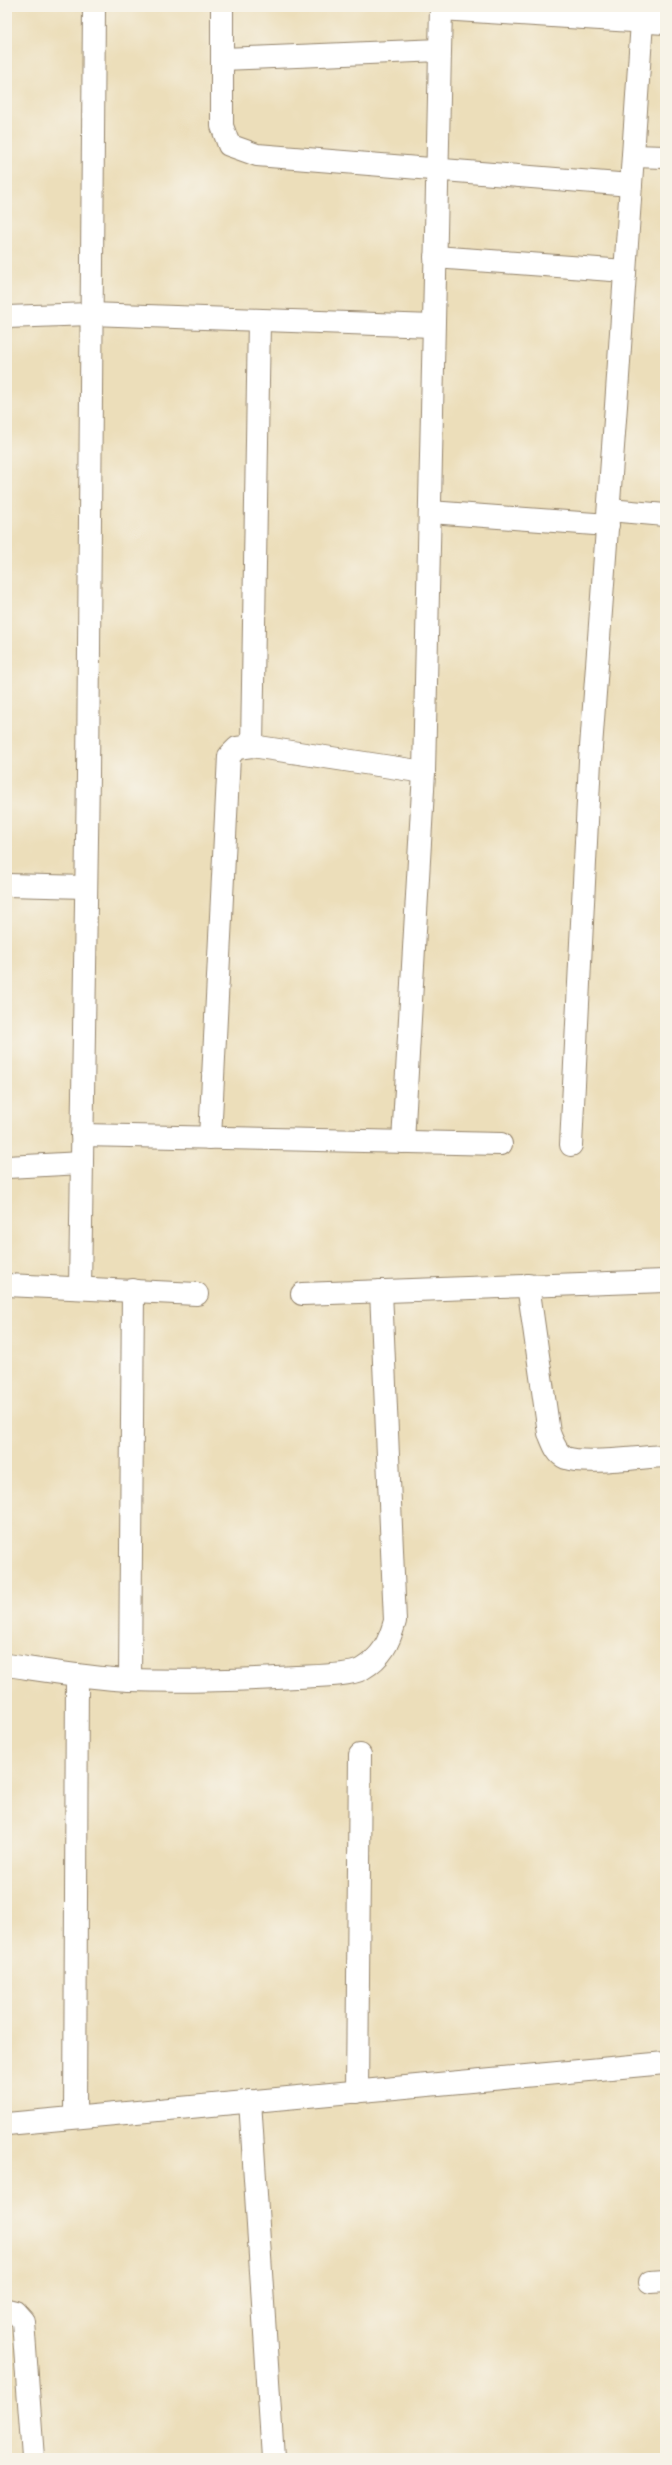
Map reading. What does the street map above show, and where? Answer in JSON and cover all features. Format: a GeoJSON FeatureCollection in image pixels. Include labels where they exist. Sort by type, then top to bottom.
{"type":"FeatureCollection","features":[{"type":"Feature","properties":{"kind":"street"},"geometry":{"type":"LineString","coordinates":[[80,1288],[86,887],[90,314],[94,7]]}},
{"type":"Feature","properties":{"kind":"street"},"geometry":{"type":"LineString","coordinates":[[222,7],[222,126],[230,145],[257,155],[631,185]]}},
{"type":"Feature","properties":{"kind":"street"},"geometry":{"type":"LineString","coordinates":[[403,1142],[424,772],[436,170],[441,8],[642,14],[665,23]]}},
{"type":"Feature","properties":{"kind":"street"},"geometry":{"type":"LineString","coordinates":[[571,1145],[590,761],[626,271],[642,14]]}},
{"type":"Feature","properties":{"kind":"street"},"geometry":{"type":"LineString","coordinates":[[222,59],[440,50]]}},
{"type":"Feature","properties":{"kind":"street"},"geometry":{"type":"LineString","coordinates":[[633,156],[665,157]]}},
{"type":"Feature","properties":{"kind":"street"},"geometry":{"type":"LineString","coordinates":[[435,257],[626,271]]}},
{"type":"Feature","properties":{"kind":"street"},"geometry":{"type":"LineString","coordinates":[[7,317],[90,314],[433,326]]}},
{"type":"Feature","properties":{"kind":"street"},"geometry":{"type":"LineString","coordinates":[[252,746],[259,320]]}},
{"type":"Feature","properties":{"kind":"street"},"geometry":{"type":"LineString","coordinates":[[430,512],[608,518],[665,515]]}},
{"type":"Feature","properties":{"kind":"street"},"geometry":{"type":"LineString","coordinates":[[210,1138],[227,768],[229,756],[237,748],[252,746],[424,772]]}},
{"type":"Feature","properties":{"kind":"street"},"geometry":{"type":"LineString","coordinates":[[7,885],[86,887]]}},
{"type":"Feature","properties":{"kind":"street"},"geometry":{"type":"LineString","coordinates":[[82,1135],[501,1144]]}},
{"type":"Feature","properties":{"kind":"street"},"geometry":{"type":"LineString","coordinates":[[7,1167],[82,1163]]}},
{"type":"Feature","properties":{"kind":"street"},"geometry":{"type":"LineString","coordinates":[[302,1294],[665,1281]]}},
{"type":"Feature","properties":{"kind":"street"},"geometry":{"type":"LineString","coordinates":[[7,1285],[197,1294]]}},
{"type":"Feature","properties":{"kind":"street"},"geometry":{"type":"LineString","coordinates":[[528,1285],[549,1433],[556,1449],[566,1458],[583,1460],[665,1456]]}},
{"type":"Feature","properties":{"kind":"street"},"geometry":{"type":"LineString","coordinates":[[130,1680],[134,1290]]}},
{"type":"Feature","properties":{"kind":"street"},"geometry":{"type":"LineString","coordinates":[[7,1665],[77,1675],[130,1680],[226,1681],[329,1675],[361,1670],[379,1657],[389,1642],[395,1621],[381,1291]]}},
{"type":"Feature","properties":{"kind":"street"},"geometry":{"type":"LineString","coordinates":[[75,2117],[77,1675]]}},
{"type":"Feature","properties":{"kind":"street"},"geometry":{"type":"LineString","coordinates":[[357,2092],[360,1755]]}},
{"type":"Feature","properties":{"kind":"street"},"geometry":{"type":"LineString","coordinates":[[7,2124],[665,2063]]}},
{"type":"Feature","properties":{"kind":"street"},"geometry":{"type":"LineString","coordinates":[[250,2101],[273,2458]]}},
{"type":"Feature","properties":{"kind":"street"},"geometry":{"type":"LineString","coordinates":[[7,2310],[15,2312],[24,2321],[33,2458]]}}]}
